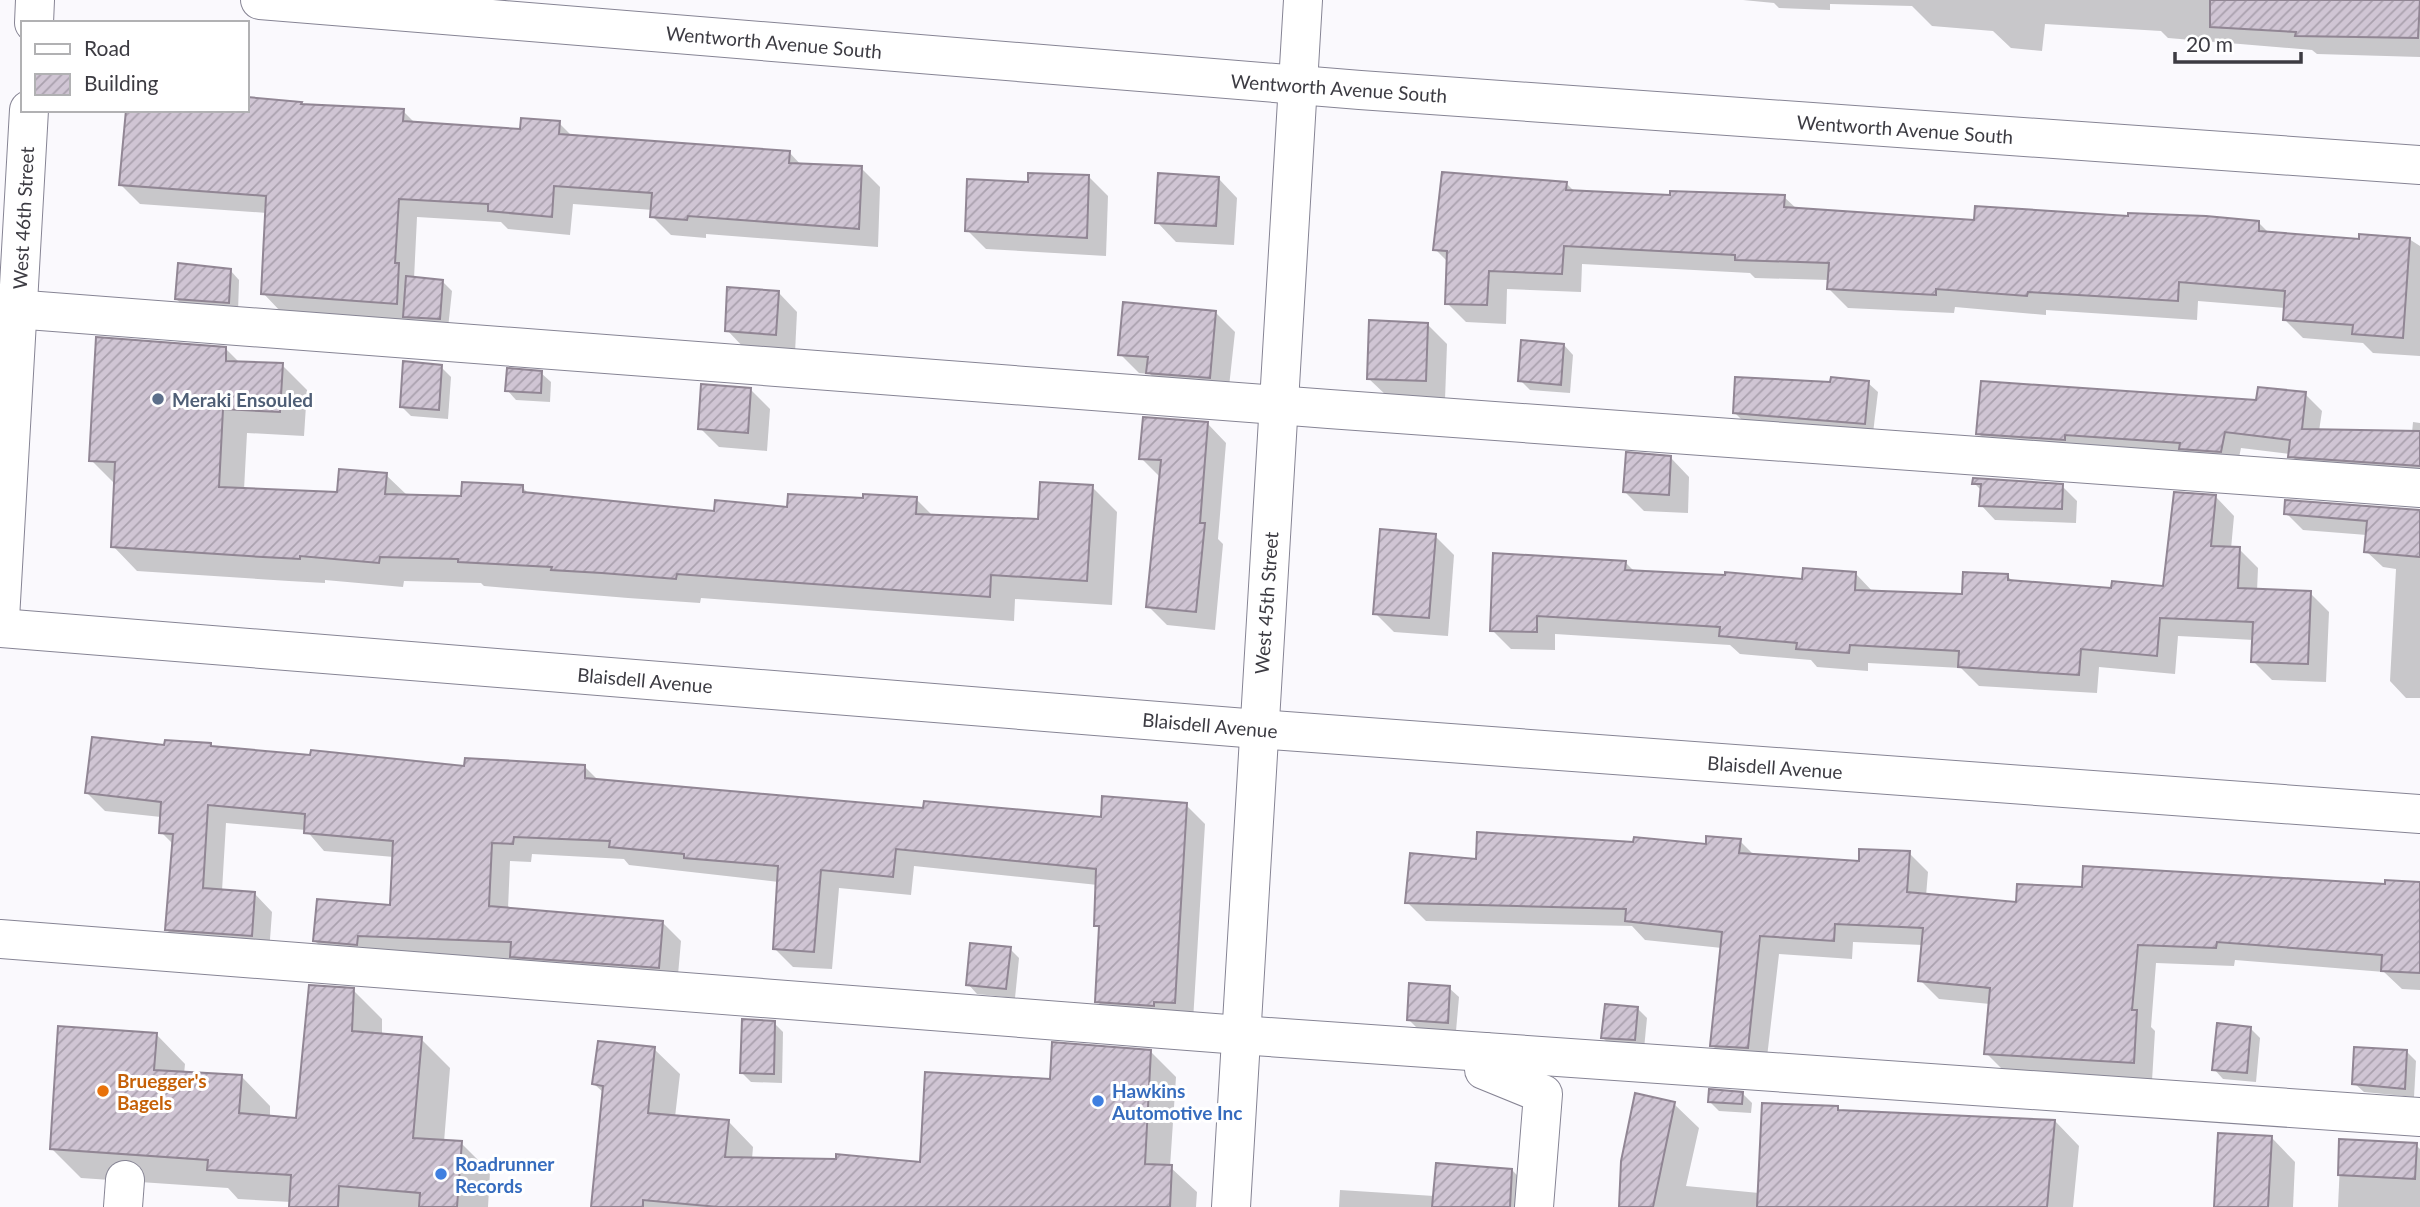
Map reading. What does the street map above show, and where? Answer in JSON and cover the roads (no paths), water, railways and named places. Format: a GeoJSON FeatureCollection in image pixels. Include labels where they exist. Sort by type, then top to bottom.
{"type":"FeatureCollection","features":[{"type":"Feature","properties":{"kind":"street"},"geometry":{"type":"LineString","coordinates":[[34,21],[35,0]]}},
{"type":"Feature","properties":{"kind":"street","name":"Wentworth Avenue South"},"geometry":{"type":"LineString","coordinates":[[260,0],[1298,85],[2420,165]]}},
{"type":"Feature","properties":{"kind":"street","name":"West 45th Street"},"geometry":{"type":"LineString","coordinates":[[1231,1207],[1303,0]]}},
{"type":"Feature","properties":{"kind":"street","name":"West 46th Street"},"geometry":{"type":"LineString","coordinates":[[0,619],[9,308],[29,112]]}},
{"type":"Feature","properties":{"kind":"street"},"geometry":{"type":"LineString","coordinates":[[9,308],[1278,405],[2420,488]]}},
{"type":"Feature","properties":{"kind":"street","name":"Blaisdell Avenue"},"geometry":{"type":"LineString","coordinates":[[0,628],[1258,729],[2420,814]]}},
{"type":"Feature","properties":{"kind":"street"},"geometry":{"type":"LineString","coordinates":[[0,939],[1240,1035],[2420,1117]]}},
{"type":"Feature","properties":{"kind":"street"},"geometry":{"type":"LineString","coordinates":[[1485,1052],[1483,1070],[1543,1094],[1534,1207]]}},
{"type":"Feature","properties":{"kind":"place","name":"Meraki Ensouled"},"geometry":{"type":"Point","coordinates":[158,399]}},
{"type":"Feature","properties":{"kind":"place","name":"Bruegger's Bagels"},"geometry":{"type":"Point","coordinates":[103,1091]}},
{"type":"Feature","properties":{"kind":"place","name":"Hawkins Automotive Inc"},"geometry":{"type":"Point","coordinates":[1098,1101]}},
{"type":"Feature","properties":{"kind":"place","name":"Roadrunner Records"},"geometry":{"type":"Point","coordinates":[441,1174]}}]}
